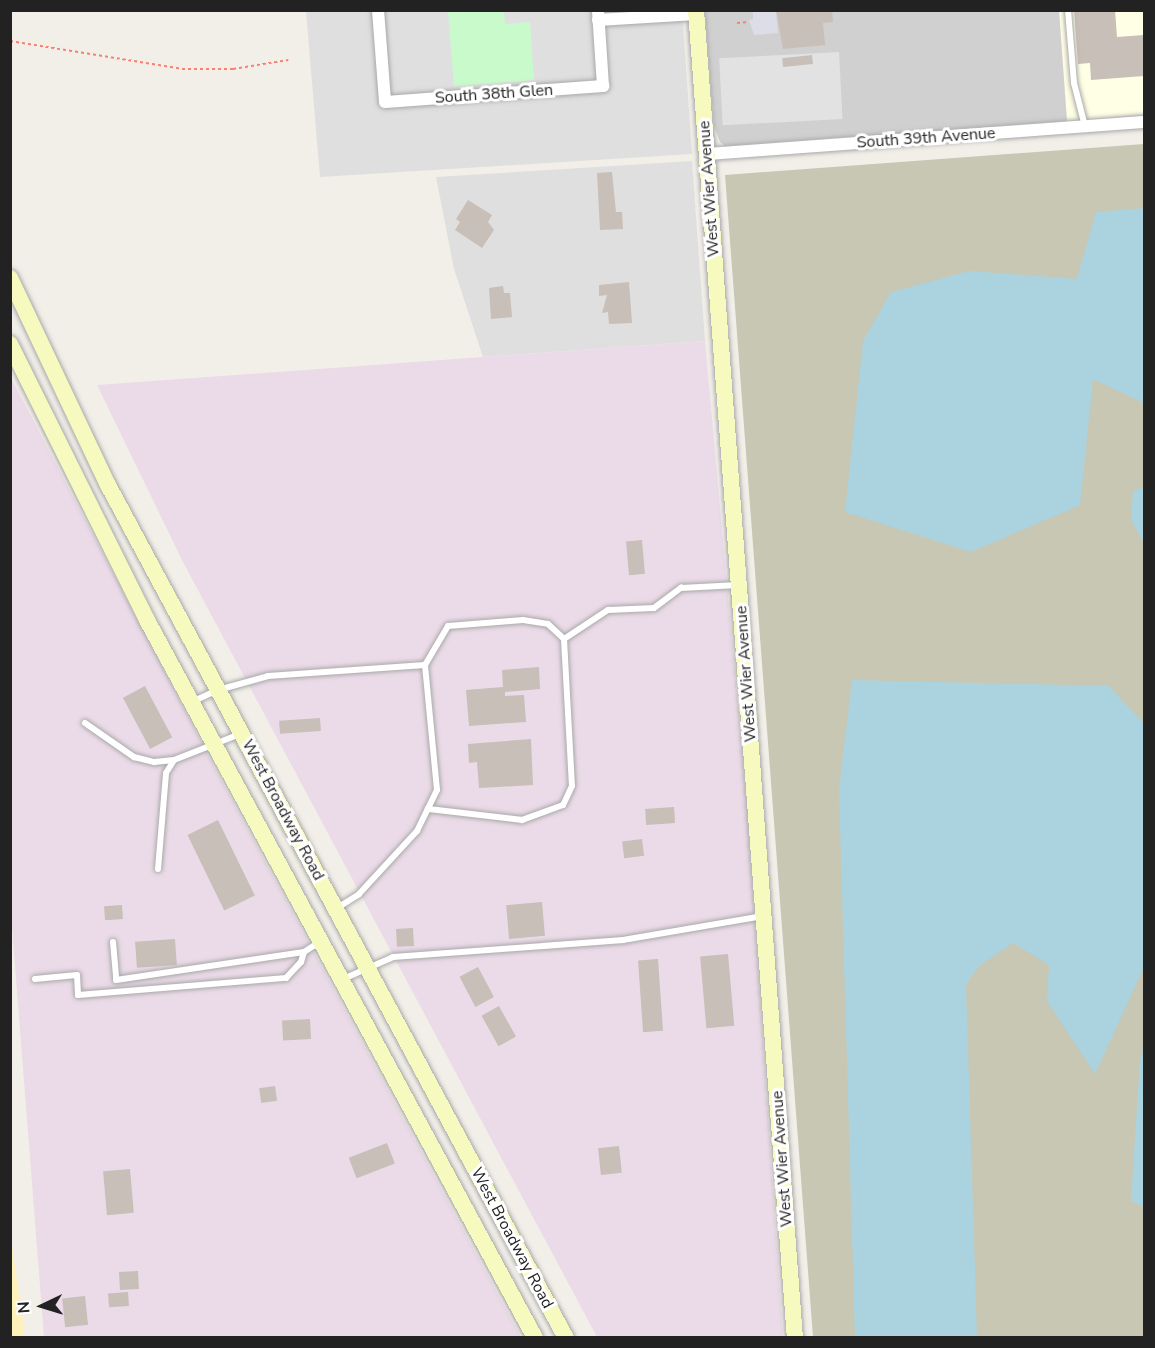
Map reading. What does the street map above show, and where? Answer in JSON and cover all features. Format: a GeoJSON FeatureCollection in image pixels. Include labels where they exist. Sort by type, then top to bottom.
{"type":"FeatureCollection","features":[{"type":"Feature","properties":{"kind":"main road","name":"West Wier Avenue"},"geometry":{"type":"LineString","coordinates":[[696,12],[795,1338]]}},
{"type":"Feature","properties":{"kind":"main road","name":"West Broadway Road"},"geometry":{"type":"LineString","coordinates":[[10,278],[70,409],[566,1338]]}},
{"type":"Feature","properties":{"kind":"main road","name":"West Broadway Road"},"geometry":{"type":"LineString","coordinates":[[10,344],[46,421],[147,620],[194,701],[535,1338]]}},
{"type":"Feature","properties":{"kind":"main road"},"geometry":{"type":"LineString","coordinates":[[46,421],[70,409]]}},
{"type":"Feature","properties":{"kind":"main road"},"geometry":{"type":"LineString","coordinates":[[489,1251],[513,1239]]}},
{"type":"Feature","properties":{"kind":"street","name":"South 38th Glen"},"geometry":{"type":"LineString","coordinates":[[378,10],[385,102],[603,86],[598,15]]}},
{"type":"Feature","properties":{"kind":"street"},"geometry":{"type":"LineString","coordinates":[[598,15],[696,12]]}},
{"type":"Feature","properties":{"kind":"street","name":"South 39th Avenue"},"geometry":{"type":"LineString","coordinates":[[706,154],[1144,122]]}},
{"type":"Feature","properties":{"kind":"lane"},"geometry":{"type":"LineString","coordinates":[[1068,10],[1074,83],[1085,127]]}},
{"type":"Feature","properties":{"kind":"lane"},"geometry":{"type":"LineString","coordinates":[[564,639],[608,610],[654,608],[681,588],[739,585]]}},
{"type":"Feature","properties":{"kind":"lane"},"geometry":{"type":"LineString","coordinates":[[336,909],[359,894],[417,831],[437,790],[425,665],[447,626],[523,620],[548,624],[564,639],[572,786],[563,805],[522,820],[428,809]]}},
{"type":"Feature","properties":{"kind":"lane"},"geometry":{"type":"LineString","coordinates":[[194,701],[218,690],[268,676],[425,665]]}},
{"type":"Feature","properties":{"kind":"lane"},"geometry":{"type":"LineString","coordinates":[[85,723],[134,757],[154,762],[174,760],[242,734]]}},
{"type":"Feature","properties":{"kind":"lane"},"geometry":{"type":"LineString","coordinates":[[158,869],[166,772],[174,760]]}},
{"type":"Feature","properties":{"kind":"lane"},"geometry":{"type":"LineString","coordinates":[[342,979],[393,957],[623,940],[764,916]]}},
{"type":"Feature","properties":{"kind":"lane"},"geometry":{"type":"LineString","coordinates":[[113,942],[116,980],[303,952],[321,941]]}},
{"type":"Feature","properties":{"kind":"lane"},"geometry":{"type":"LineString","coordinates":[[34,979],[76,975],[78,995],[286,978],[301,962],[303,952]]}},
{"type":"Feature","properties":{"kind":"path"},"geometry":{"type":"LineString","coordinates":[[737,23],[749,22]]}},
{"type":"Feature","properties":{"kind":"path"},"geometry":{"type":"LineString","coordinates":[[10,41],[182,69],[233,69],[288,60]]}},
{"type":"Feature","properties":{"kind":"shaded area"},"geometry":{"type":"Polygon","coordinates":[[[306,11],[682,11],[692,154],[320,177],[306,11]]]}},
{"type":"Feature","properties":{"kind":"shaded area"},"geometry":{"type":"Polygon","coordinates":[[[705,11],[1059,11],[1067,121],[725,146],[720,142],[714,126],[705,11]]]}},
{"type":"Feature","properties":{"kind":"shaded area"},"geometry":{"type":"Polygon","coordinates":[[[753,11],[776,11],[778,33],[754,35],[749,20],[753,19],[753,11]]]}},
{"type":"Feature","properties":{"kind":"shaded area"},"geometry":{"type":"Polygon","coordinates":[[[1059,11],[1144,11],[1144,114],[1067,121],[1059,11]]]}},
{"type":"Feature","properties":{"kind":"shaded area"},"geometry":{"type":"Polygon","coordinates":[[[839,52],[843,119],[723,125],[719,58],[839,52]]]}},
{"type":"Feature","properties":{"kind":"shaded area"},"geometry":{"type":"Polygon","coordinates":[[[1144,144],[1144,1337],[813,1337],[725,175],[1144,144]]]}},
{"type":"Feature","properties":{"kind":"shaded area"},"geometry":{"type":"Polygon","coordinates":[[[692,161],[705,341],[483,357],[454,269],[436,177],[692,161]]]}},
{"type":"Feature","properties":{"kind":"shaded area"},"geometry":{"type":"Polygon","coordinates":[[[705,341],[746,796],[783,1337],[597,1337],[183,562],[97,385],[705,341]]]}},
{"type":"Feature","properties":{"kind":"shaded area"},"geometry":{"type":"Polygon","coordinates":[[[10,376],[219,776],[521,1337],[44,1337],[10,902],[10,376]]]}},
{"type":"Feature","properties":{"kind":"sand"},"geometry":{"type":"Polygon","coordinates":[[[11,1239],[25,1337],[11,1337],[11,1239]]]}},
{"type":"Feature","properties":{"kind":"green space"},"geometry":{"type":"Polygon","coordinates":[[[448,11],[504,11],[505,24],[530,22],[534,80],[454,86],[448,11]]]}},
{"type":"Feature","properties":{"kind":"water"},"geometry":{"type":"Polygon","coordinates":[[[1144,208],[1144,403],[1093,379],[1080,505],[971,552],[845,512],[863,341],[891,292],[970,271],[1077,279],[1096,212],[1144,208]]]}},
{"type":"Feature","properties":{"kind":"water"},"geometry":{"type":"Polygon","coordinates":[[[1144,487],[1144,543],[1132,522],[1132,506],[1133,491],[1144,487]]]}},
{"type":"Feature","properties":{"kind":"water"},"geometry":{"type":"Polygon","coordinates":[[[852,680],[1109,686],[1144,724],[1144,967],[1095,1074],[1047,1001],[1049,965],[1013,943],[979,966],[966,984],[977,1337],[855,1337],[839,790],[852,680]]]}},
{"type":"Feature","properties":{"kind":"water"},"geometry":{"type":"Polygon","coordinates":[[[1144,1047],[1144,1207],[1131,1201],[1140,1060],[1144,1047]]]}},
{"type":"Feature","properties":{"kind":"building"},"geometry":{"type":"Polygon","coordinates":[[[776,10],[832,10],[833,22],[823,23],[825,45],[783,49],[776,10]]]}},
{"type":"Feature","properties":{"kind":"building"},"geometry":{"type":"Polygon","coordinates":[[[1074,10],[1115,10],[1117,37],[1144,35],[1144,76],[1091,80],[1090,63],[1078,64],[1074,10]]]}},
{"type":"Feature","properties":{"kind":"building"},"geometry":{"type":"Polygon","coordinates":[[[812,55],[813,64],[783,67],[782,58],[812,55]]]}},
{"type":"Feature","properties":{"kind":"building"},"geometry":{"type":"Polygon","coordinates":[[[612,172],[616,212],[622,212],[623,229],[600,230],[597,173],[612,172]]]}},
{"type":"Feature","properties":{"kind":"building"},"geometry":{"type":"Polygon","coordinates":[[[468,200],[492,215],[488,222],[494,230],[482,248],[455,230],[460,222],[456,219],[468,200]]]}},
{"type":"Feature","properties":{"kind":"building"},"geometry":{"type":"Polygon","coordinates":[[[629,282],[632,323],[609,324],[608,312],[602,313],[607,295],[599,296],[599,285],[629,282]]]}},
{"type":"Feature","properties":{"kind":"building"},"geometry":{"type":"Polygon","coordinates":[[[503,286],[504,293],[510,293],[512,317],[491,319],[489,288],[503,286]]]}},
{"type":"Feature","properties":{"kind":"building"},"geometry":{"type":"Polygon","coordinates":[[[642,540],[645,574],[629,575],[626,541],[642,540]]]}},
{"type":"Feature","properties":{"kind":"building"},"geometry":{"type":"Polygon","coordinates":[[[539,667],[540,689],[505,692],[505,696],[524,695],[526,722],[469,726],[466,690],[503,687],[502,670],[539,667]]]}},
{"type":"Feature","properties":{"kind":"building"},"geometry":{"type":"Polygon","coordinates":[[[145,686],[172,737],[150,749],[123,698],[145,686]]]}},
{"type":"Feature","properties":{"kind":"building"},"geometry":{"type":"Polygon","coordinates":[[[320,718],[321,731],[280,734],[279,721],[320,718]]]}},
{"type":"Feature","properties":{"kind":"building"},"geometry":{"type":"Polygon","coordinates":[[[531,739],[533,785],[479,788],[477,762],[469,763],[468,744],[531,739]]]}},
{"type":"Feature","properties":{"kind":"building"},"geometry":{"type":"Polygon","coordinates":[[[674,807],[675,823],[646,825],[645,809],[674,807]]]}},
{"type":"Feature","properties":{"kind":"building"},"geometry":{"type":"Polygon","coordinates":[[[218,820],[255,895],[224,910],[187,835],[218,820]]]}},
{"type":"Feature","properties":{"kind":"building"},"geometry":{"type":"Polygon","coordinates":[[[642,839],[644,856],[624,858],[622,841],[642,839]]]}},
{"type":"Feature","properties":{"kind":"building"},"geometry":{"type":"Polygon","coordinates":[[[542,902],[545,936],[509,939],[506,905],[542,902]]]}},
{"type":"Feature","properties":{"kind":"building"},"geometry":{"type":"Polygon","coordinates":[[[122,905],[123,919],[105,920],[104,906],[122,905]]]}},
{"type":"Feature","properties":{"kind":"building"},"geometry":{"type":"Polygon","coordinates":[[[413,928],[414,946],[397,947],[396,929],[413,928]]]}},
{"type":"Feature","properties":{"kind":"building"},"geometry":{"type":"Polygon","coordinates":[[[175,939],[177,965],[137,968],[135,942],[175,939]]]}},
{"type":"Feature","properties":{"kind":"building"},"geometry":{"type":"Polygon","coordinates":[[[728,954],[734,1026],[706,1028],[700,956],[728,954]]]}},
{"type":"Feature","properties":{"kind":"building"},"geometry":{"type":"Polygon","coordinates":[[[658,959],[663,1031],[643,1032],[638,960],[658,959]]]}},
{"type":"Feature","properties":{"kind":"building"},"geometry":{"type":"Polygon","coordinates":[[[478,967],[494,997],[475,1007],[459,977],[478,967]]]}},
{"type":"Feature","properties":{"kind":"building"},"geometry":{"type":"Polygon","coordinates":[[[499,1006],[516,1037],[498,1046],[482,1016],[499,1006]]]}},
{"type":"Feature","properties":{"kind":"building"},"geometry":{"type":"Polygon","coordinates":[[[310,1019],[311,1039],[283,1040],[282,1020],[310,1019]]]}},
{"type":"Feature","properties":{"kind":"building"},"geometry":{"type":"Polygon","coordinates":[[[275,1086],[277,1101],[261,1103],[259,1088],[275,1086]]]}},
{"type":"Feature","properties":{"kind":"building"},"geometry":{"type":"Polygon","coordinates":[[[387,1143],[395,1164],[357,1178],[349,1158],[387,1143]]]}},
{"type":"Feature","properties":{"kind":"building"},"geometry":{"type":"Polygon","coordinates":[[[619,1146],[622,1173],[601,1175],[598,1148],[619,1146]]]}},
{"type":"Feature","properties":{"kind":"building"},"geometry":{"type":"Polygon","coordinates":[[[130,1169],[134,1213],[107,1215],[103,1171],[130,1169]]]}},
{"type":"Feature","properties":{"kind":"building"},"geometry":{"type":"Polygon","coordinates":[[[138,1271],[139,1289],[120,1290],[119,1272],[138,1271]]]}},
{"type":"Feature","properties":{"kind":"building"},"geometry":{"type":"Polygon","coordinates":[[[128,1292],[129,1306],[109,1307],[108,1293],[128,1292]]]}},
{"type":"Feature","properties":{"kind":"building"},"geometry":{"type":"Polygon","coordinates":[[[85,1296],[88,1325],[65,1327],[62,1298],[85,1296]]]}}]}
